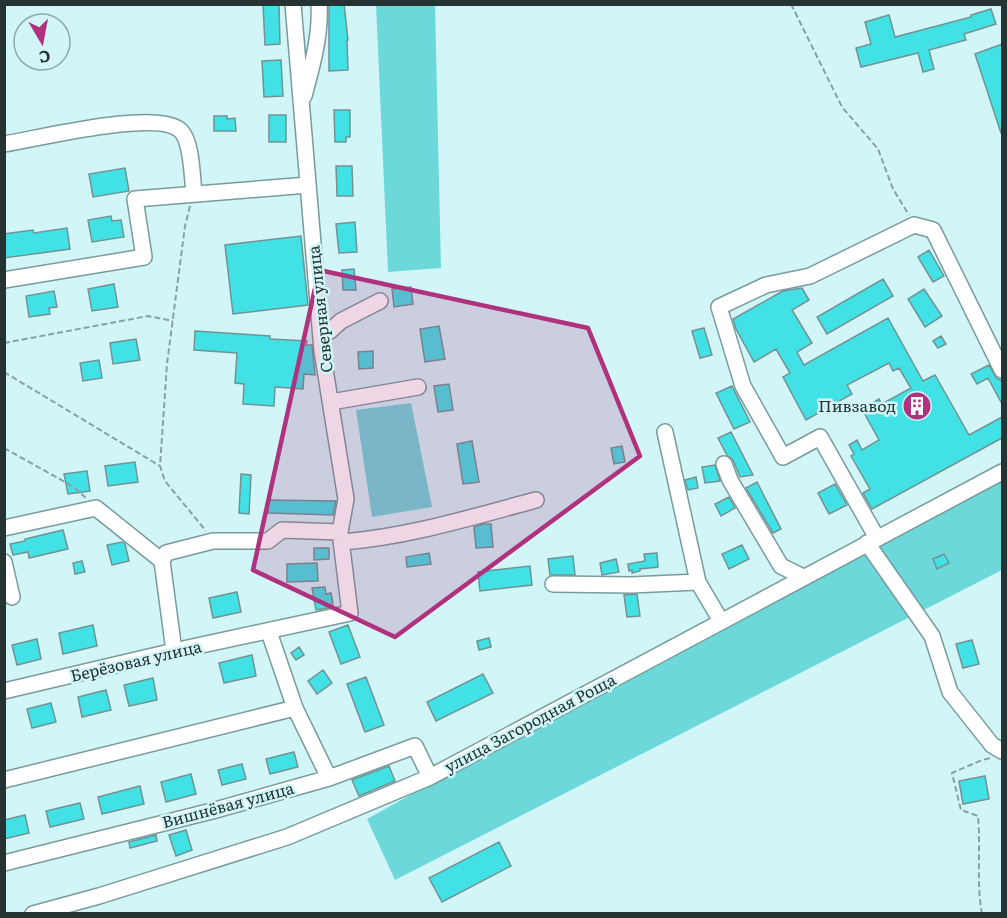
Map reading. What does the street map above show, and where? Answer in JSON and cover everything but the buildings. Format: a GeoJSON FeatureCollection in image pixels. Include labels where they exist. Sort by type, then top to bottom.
{"type":"FeatureCollection","features":[{"type":"Feature","properties":{"kind":"street","name":"Северная улица"},"geometry":{"type":"LineString","coordinates":[[293,4],[321,335],[346,499],[341,537],[350,613]]}},
{"type":"Feature","properties":{"kind":"street"},"geometry":{"type":"LineString","coordinates":[[301,105],[314,58],[320,17],[319,4]]}},
{"type":"Feature","properties":{"kind":"street"},"geometry":{"type":"LineString","coordinates":[[4,144],[129,122],[164,123],[180,129],[188,141],[194,193]]}},
{"type":"Feature","properties":{"kind":"street"},"geometry":{"type":"LineString","coordinates":[[4,280],[144,257],[135,199],[308,185]]}},
{"type":"Feature","properties":{"kind":"street"},"geometry":{"type":"LineString","coordinates":[[997,754],[950,692],[932,636],[872,541],[819,437],[783,457],[743,386],[719,307],[765,285],[810,276],[914,225],[933,230],[1002,370]]}},
{"type":"Feature","properties":{"kind":"street"},"geometry":{"type":"LineString","coordinates":[[321,335],[341,321],[380,301]]}},
{"type":"Feature","properties":{"kind":"street"},"geometry":{"type":"LineString","coordinates":[[331,402],[418,387]]}},
{"type":"Feature","properties":{"kind":"street"},"geometry":{"type":"LineString","coordinates":[[665,432],[698,582],[721,621]]}},
{"type":"Feature","properties":{"kind":"street"},"geometry":{"type":"LineString","coordinates":[[724,464],[730,480],[781,566],[803,578]]}},
{"type":"Feature","properties":{"kind":"street","name":"улица Загородная Роща"},"geometry":{"type":"LineString","coordinates":[[33,914],[99,896],[287,837],[430,777],[1002,472]]}},
{"type":"Feature","properties":{"kind":"street"},"geometry":{"type":"LineString","coordinates":[[174,651],[162,561],[165,553],[213,541],[268,541],[282,530],[372,540],[437,526],[536,500]]}},
{"type":"Feature","properties":{"kind":"street"},"geometry":{"type":"LineString","coordinates":[[4,528],[96,508],[162,561]]}},
{"type":"Feature","properties":{"kind":"street"},"geometry":{"type":"LineString","coordinates":[[4,562],[12,597]]}},
{"type":"Feature","properties":{"kind":"street"},"geometry":{"type":"LineString","coordinates":[[553,584],[631,585],[698,582]]}},
{"type":"Feature","properties":{"kind":"street","name":"Берёзовая улица"},"geometry":{"type":"LineString","coordinates":[[4,691],[350,613]]}},
{"type":"Feature","properties":{"kind":"street"},"geometry":{"type":"LineString","coordinates":[[269,632],[295,708],[329,778]]}},
{"type":"Feature","properties":{"kind":"street"},"geometry":{"type":"LineString","coordinates":[[4,780],[295,708]]}},
{"type":"Feature","properties":{"kind":"street","name":"Вишнёвая улица"},"geometry":{"type":"LineString","coordinates":[[4,863],[212,811],[329,778],[415,746],[430,777]]}},
{"type":"Feature","properties":{"kind":"path"},"geometry":{"type":"LineString","coordinates":[[791,4],[842,106],[878,149],[893,189],[914,225]]}},
{"type":"Feature","properties":{"kind":"path"},"geometry":{"type":"LineString","coordinates":[[194,193],[185,226],[167,364],[160,466],[165,481],[213,541]]}},
{"type":"Feature","properties":{"kind":"path"},"geometry":{"type":"LineString","coordinates":[[4,343],[148,316],[173,321]]}},
{"type":"Feature","properties":{"kind":"path"},"geometry":{"type":"LineString","coordinates":[[4,372],[160,466]]}},
{"type":"Feature","properties":{"kind":"path"},"geometry":{"type":"LineString","coordinates":[[4,448],[74,487],[96,508]]}},
{"type":"Feature","properties":{"kind":"path"},"geometry":{"type":"LineString","coordinates":[[982,914],[978,894],[980,834],[978,816],[961,810],[952,773],[997,754]]}},
{"type":"Feature","properties":{"kind":"highlighted area"},"geometry":{"type":"Polygon","coordinates":[[[319,270],[588,328],[640,456],[395,637],[253,570],[319,270]]]}},
{"type":"Feature","properties":{"kind":"shaded area"},"geometry":{"type":"Polygon","coordinates":[[[376,5],[435,5],[441,268],[388,272],[376,5]]]}},
{"type":"Feature","properties":{"kind":"shaded area"},"geometry":{"type":"Polygon","coordinates":[[[411,403],[432,507],[372,517],[356,410],[411,403]]]}},
{"type":"Feature","properties":{"kind":"shaded area"},"geometry":{"type":"Polygon","coordinates":[[[1002,472],[1002,570],[395,880],[367,819],[791,584],[1002,472]]]}},
{"type":"Feature","properties":{"kind":"place","name":"Пивзавод"},"geometry":{"type":"Point","coordinates":[917,406]}}]}
